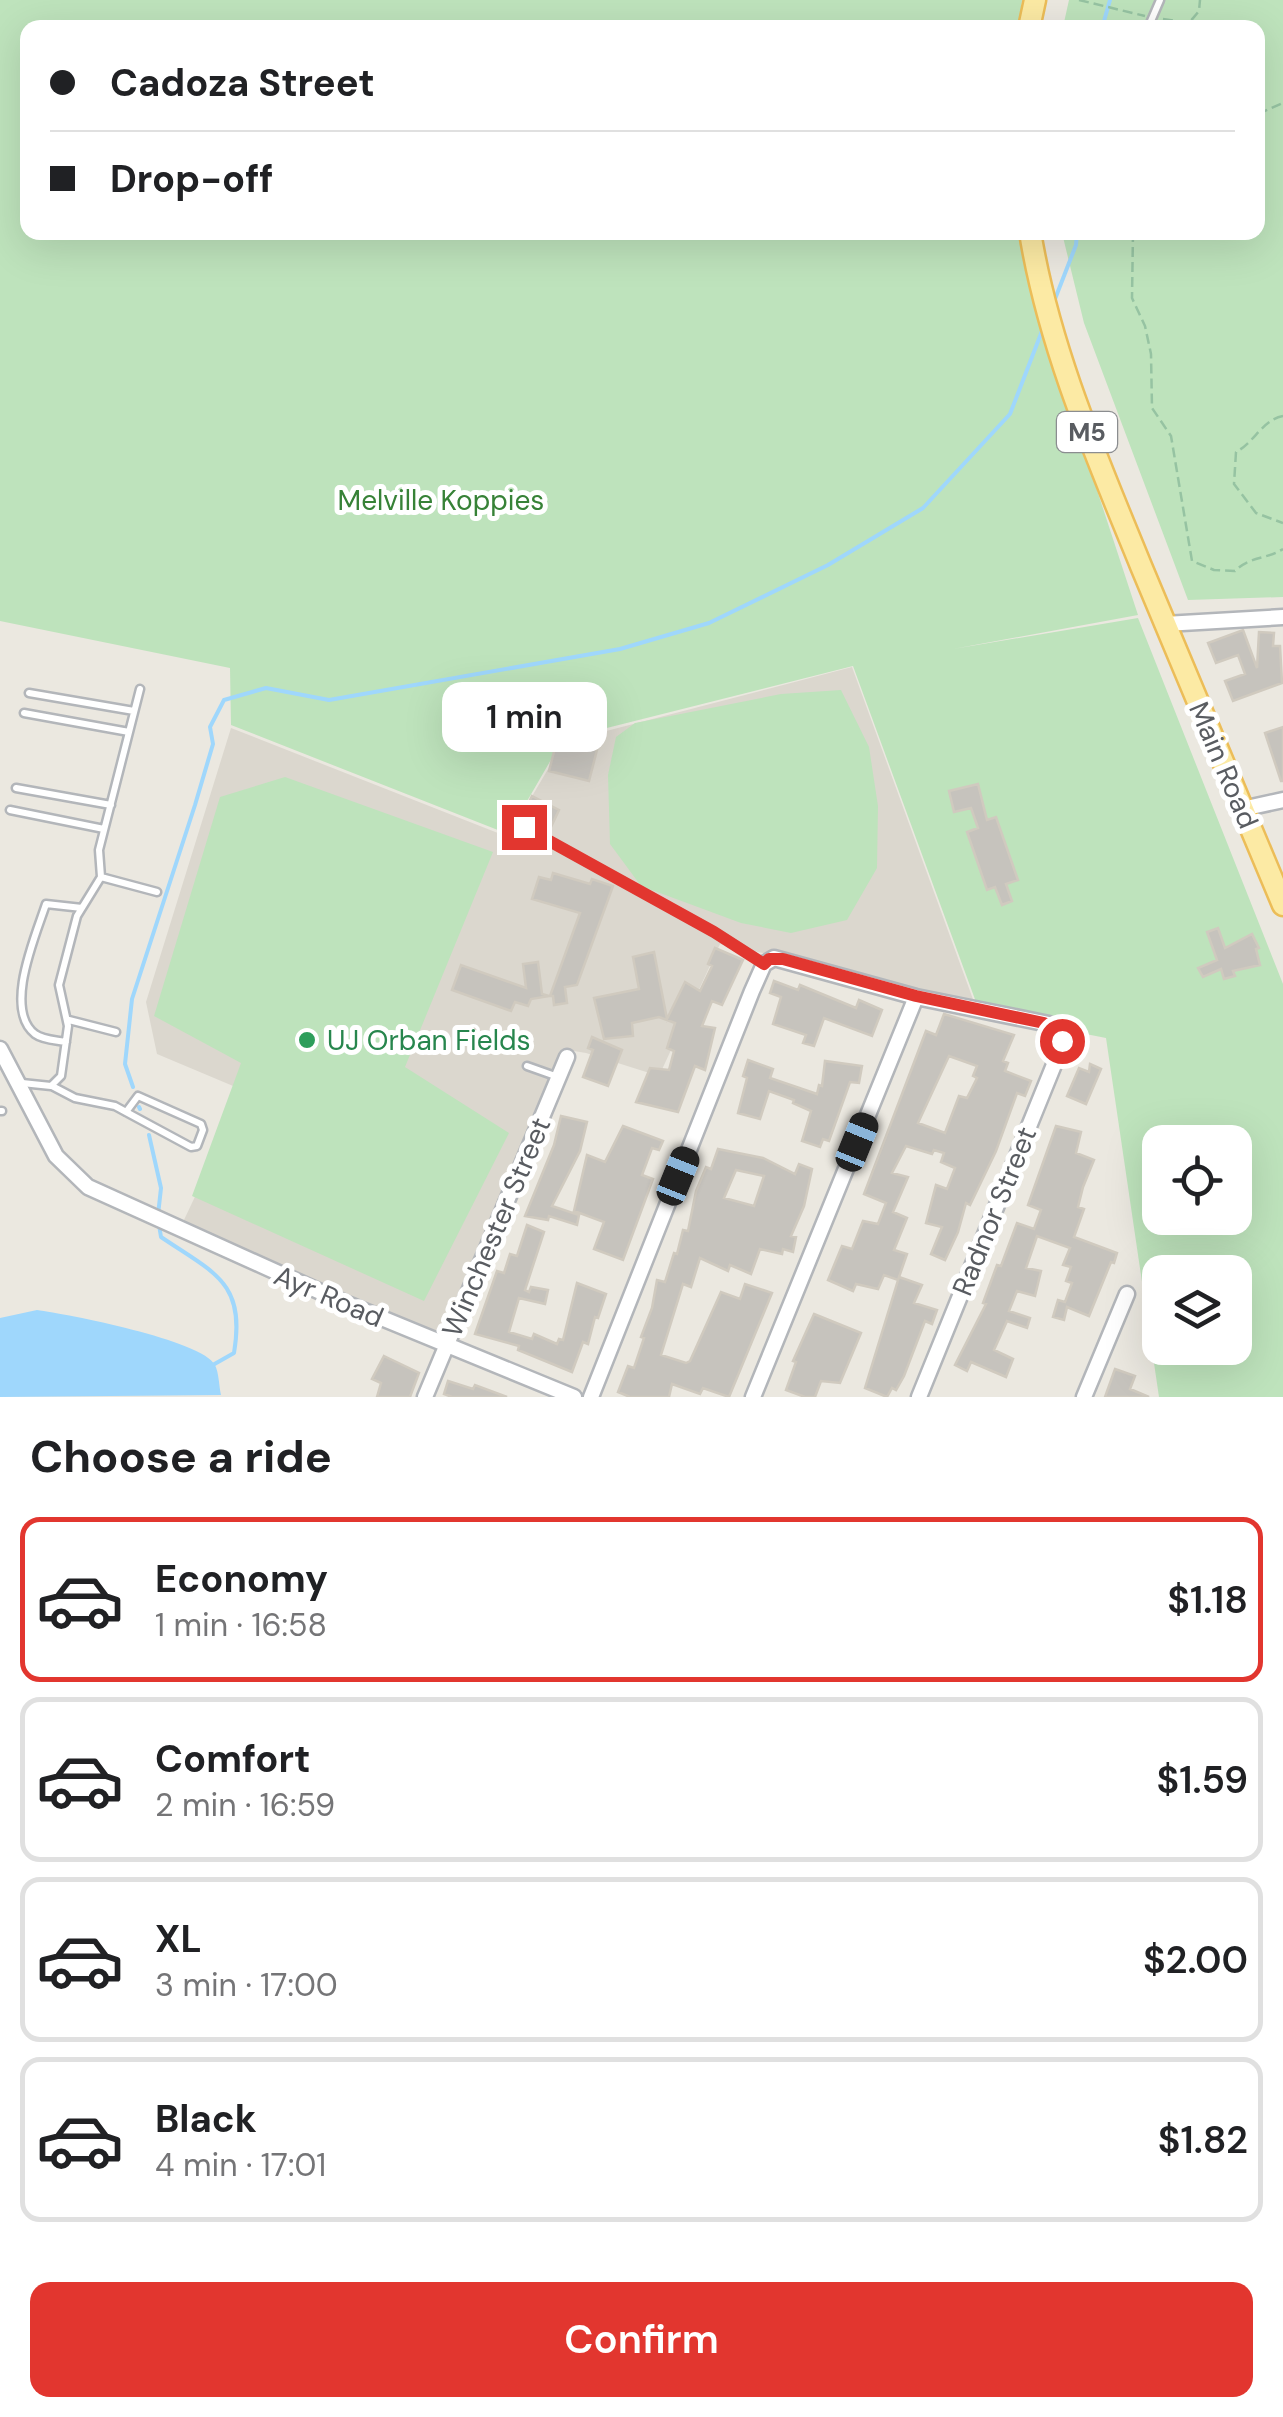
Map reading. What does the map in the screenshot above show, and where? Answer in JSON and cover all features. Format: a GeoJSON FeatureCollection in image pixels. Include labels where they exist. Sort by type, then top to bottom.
{"type":"FeatureCollection","features":[{"type":"Feature","properties":{"kind":"main road","name":"M5"},"geometry":{"type":"LineString","coordinates":[[1032,240],[1061,360],[1171,622]]}},
{"type":"Feature","properties":{"kind":"main road","name":"M5"},"geometry":{"type":"LineString","coordinates":[[1042,240],[1055,304],[1084,394],[1171,622]]}},
{"type":"Feature","properties":{"kind":"main road","name":"Main Road"},"geometry":{"type":"LineString","coordinates":[[1171,622],[1283,905]]}},
{"type":"Feature","properties":{"kind":"main road","name":"Main Road"},"geometry":{"type":"LineString","coordinates":[[1247,808],[1283,874]]}},
{"type":"Feature","properties":{"kind":"street"},"geometry":{"type":"LineString","coordinates":[[1171,622],[1283,617]]}},
{"type":"Feature","properties":{"kind":"street"},"geometry":{"type":"LineString","coordinates":[[1247,808],[1283,800]]}},
{"type":"Feature","properties":{"kind":"street"},"geometry":{"type":"LineString","coordinates":[[591,1397],[764,964],[769,959],[783,959],[916,996],[753,1397]]}},
{"type":"Feature","properties":{"kind":"street","name":"Radnor Street"},"geometry":{"type":"LineString","coordinates":[[916,996],[1054,1027],[1061,1036],[1060,1050],[919,1397]]}},
{"type":"Feature","properties":{"kind":"street"},"geometry":{"type":"LineString","coordinates":[[0,1049],[8,1081]]}},
{"type":"Feature","properties":{"kind":"street","name":"Winchester Street"},"geometry":{"type":"LineString","coordinates":[[425,1397],[567,1058]]}},
{"type":"Feature","properties":{"kind":"street","name":"Ayr Road"},"geometry":{"type":"LineString","coordinates":[[8,1081],[62,1166],[88,1187],[271,1271],[574,1397]]}},
{"type":"Feature","properties":{"kind":"street"},"geometry":{"type":"LineString","coordinates":[[1084,1397],[1128,1294]]}},
{"type":"Feature","properties":{"kind":"lane"},"geometry":{"type":"LineString","coordinates":[[1151,20],[1160,0]]}},
{"type":"Feature","properties":{"kind":"lane"},"geometry":{"type":"LineString","coordinates":[[52,1086],[61,1076],[68,1020],[58,985],[82,908],[101,876],[99,850],[140,689]]}},
{"type":"Feature","properties":{"kind":"lane"},"geometry":{"type":"LineString","coordinates":[[29,693],[134,711]]}},
{"type":"Feature","properties":{"kind":"lane"},"geometry":{"type":"LineString","coordinates":[[24,713],[129,732]]}},
{"type":"Feature","properties":{"kind":"lane"},"geometry":{"type":"LineString","coordinates":[[16,788],[110,805]]}},
{"type":"Feature","properties":{"kind":"lane"},"geometry":{"type":"LineString","coordinates":[[10,810],[104,829]]}},
{"type":"Feature","properties":{"kind":"lane"},"geometry":{"type":"LineString","coordinates":[[524,827],[714,932],[764,964]]}},
{"type":"Feature","properties":{"kind":"lane"},"geometry":{"type":"LineString","coordinates":[[101,876],[157,892]]}},
{"type":"Feature","properties":{"kind":"lane"},"geometry":{"type":"LineString","coordinates":[[66,1042],[34,1033],[26,1024],[20,996],[46,904],[82,908]]}},
{"type":"Feature","properties":{"kind":"lane"},"geometry":{"type":"LineString","coordinates":[[68,1020],[116,1032]]}},
{"type":"Feature","properties":{"kind":"lane"},"geometry":{"type":"LineString","coordinates":[[527,1066],[559,1078]]}},
{"type":"Feature","properties":{"kind":"lane"},"geometry":{"type":"LineString","coordinates":[[8,1081],[52,1086],[75,1098],[115,1106],[126,1112],[192,1147],[197,1146],[204,1130],[201,1124],[138,1096],[126,1112]]}},
{"type":"Feature","properties":{"kind":"path"},"geometry":{"type":"LineString","coordinates":[[1079,0],[1166,20]]}},
{"type":"Feature","properties":{"kind":"path"},"geometry":{"type":"LineString","coordinates":[[1132,240],[1132,298],[1146,326],[1152,408],[1171,436],[1192,560],[1214,570],[1235,571],[1246,560],[1268,558],[1283,549]]}},
{"type":"Feature","properties":{"kind":"path"},"geometry":{"type":"LineString","coordinates":[[1283,416],[1272,418],[1246,447],[1236,452],[1234,484],[1256,513],[1283,524]]}},
{"type":"Feature","properties":{"kind":"shaded area"},"geometry":{"type":"Polygon","coordinates":[[[852,667],[978,1013],[720,944],[659,1076],[562,1049],[445,1337],[183,1222],[245,1091],[157,1054],[146,1002],[231,728],[508,837],[564,742],[852,667]]]}},
{"type":"Feature","properties":{"kind":"green space","name":"Melville Koppies"},"geometry":{"type":"Polygon","coordinates":[[[0,0],[1022,0],[1020,20],[20,20],[20,240],[1021,240],[1029,283],[1138,615],[953,649],[1138,618],[1283,984],[1283,1397],[1159,1397],[1154,1365],[1252,1365],[1252,1255],[1142,1255],[1142,1282],[1106,1038],[980,1013],[853,666],[563,739],[508,834],[231,725],[230,668],[0,621],[0,0]]]}},
{"type":"Feature","properties":{"kind":"green space"},"geometry":{"type":"Polygon","coordinates":[[[1069,0],[1283,0],[1283,597],[1188,600],[1084,323],[1064,240],[1265,240],[1265,20],[1065,20],[1069,0]]]}},
{"type":"Feature","properties":{"kind":"green space"},"geometry":{"type":"Polygon","coordinates":[[[841,690],[869,747],[878,806],[877,868],[847,920],[791,933],[741,923],[641,886],[610,844],[608,775],[616,737],[635,723],[781,694],[841,690]]]}},
{"type":"Feature","properties":{"kind":"green space","name":"UJ Orban Fields"},"geometry":{"type":"Polygon","coordinates":[[[285,777],[493,852],[405,1067],[509,1133],[424,1301],[192,1196],[241,1063],[154,1016],[220,797],[285,777]]]}},
{"type":"Feature","properties":{"kind":"water"},"geometry":{"type":"Polygon","coordinates":[[[37,1310],[186,1346],[215,1365],[221,1395],[0,1397],[0,1318],[37,1310]]]}},
{"type":"Feature","properties":{"kind":"building"},"geometry":{"type":"Polygon","coordinates":[[[1243,630],[1257,668],[1259,632],[1274,633],[1273,646],[1280,646],[1282,683],[1233,701],[1225,681],[1245,674],[1238,655],[1216,663],[1208,643],[1243,630]]]}},
{"type":"Feature","properties":{"kind":"building"},"geometry":{"type":"Polygon","coordinates":[[[1283,727],[1283,781],[1281,781],[1265,733],[1283,727]]]}},
{"type":"Feature","properties":{"kind":"building"},"geometry":{"type":"Polygon","coordinates":[[[557,740],[597,750],[589,781],[549,771],[557,740]]]}},
{"type":"Feature","properties":{"kind":"building"},"geometry":{"type":"Polygon","coordinates":[[[978,784],[987,820],[996,817],[1018,880],[1006,884],[1012,901],[1002,905],[995,887],[987,890],[967,832],[978,828],[971,808],[954,812],[949,791],[978,784]]]}},
{"type":"Feature","properties":{"kind":"building"},"geometry":{"type":"Polygon","coordinates":[[[532,796],[559,810],[550,829],[523,815],[532,796]]]}},
{"type":"Feature","properties":{"kind":"building"},"geometry":{"type":"Polygon","coordinates":[[[553,873],[613,886],[577,985],[565,987],[567,1003],[554,1005],[550,996],[580,913],[532,899],[539,877],[551,880],[553,873]]]}},
{"type":"Feature","properties":{"kind":"building"},"geometry":{"type":"Polygon","coordinates":[[[1218,928],[1225,948],[1252,934],[1259,948],[1256,949],[1260,965],[1233,971],[1235,976],[1224,979],[1221,969],[1203,977],[1198,968],[1217,960],[1207,932],[1218,928]]]}},
{"type":"Feature","properties":{"kind":"building"},"geometry":{"type":"Polygon","coordinates":[[[715,948],[743,960],[722,1005],[712,1001],[702,1026],[715,1028],[705,1070],[695,1066],[678,1112],[636,1102],[650,1068],[669,1070],[674,1051],[667,1048],[675,1023],[659,1017],[632,1023],[633,1036],[604,1039],[594,998],[639,989],[633,957],[654,952],[667,1019],[685,982],[700,991],[712,966],[708,964],[715,948]]]}},
{"type":"Feature","properties":{"kind":"building"},"geometry":{"type":"Polygon","coordinates":[[[538,962],[542,994],[549,996],[531,999],[528,1006],[515,1002],[511,1011],[452,990],[461,965],[526,988],[523,964],[538,962]]]}},
{"type":"Feature","properties":{"kind":"building"},"geometry":{"type":"Polygon","coordinates":[[[774,981],[798,990],[800,985],[856,1008],[859,1000],[882,1010],[872,1036],[824,1018],[814,1046],[803,1043],[806,1035],[773,1024],[781,997],[770,993],[774,981]]]}},
{"type":"Feature","properties":{"kind":"building"},"geometry":{"type":"Polygon","coordinates":[[[944,1014],[1014,1035],[1003,1061],[1008,1063],[1005,1071],[1031,1081],[1025,1096],[1017,1093],[996,1151],[970,1205],[966,1203],[945,1260],[931,1254],[942,1227],[926,1223],[936,1185],[947,1189],[955,1168],[941,1162],[944,1153],[934,1150],[932,1154],[906,1146],[892,1173],[908,1177],[893,1212],[907,1218],[894,1250],[907,1254],[898,1280],[884,1275],[878,1289],[856,1284],[853,1291],[828,1280],[842,1246],[852,1249],[863,1221],[878,1224],[886,1203],[864,1194],[926,1031],[936,1035],[944,1014]],[[949,1056],[918,1123],[945,1133],[959,1096],[967,1098],[977,1078],[973,1076],[977,1066],[949,1056]]]}},
{"type":"Feature","properties":{"kind":"building"},"geometry":{"type":"Polygon","coordinates":[[[592,1037],[622,1050],[608,1086],[583,1077],[593,1050],[588,1048],[592,1037]]]}},
{"type":"Feature","properties":{"kind":"building"},"geometry":{"type":"Polygon","coordinates":[[[748,1060],[773,1069],[770,1078],[817,1094],[825,1061],[862,1066],[859,1083],[850,1082],[829,1141],[823,1139],[820,1147],[802,1141],[811,1111],[769,1091],[760,1119],[738,1113],[748,1060]]]}},
{"type":"Feature","properties":{"kind":"building"},"geometry":{"type":"Polygon","coordinates":[[[1090,1064],[1101,1069],[1086,1104],[1067,1096],[1079,1068],[1089,1072],[1090,1064]]]}},
{"type":"Feature","properties":{"kind":"building"},"geometry":{"type":"Polygon","coordinates":[[[561,1116],[587,1122],[580,1151],[552,1206],[579,1215],[577,1225],[549,1216],[548,1220],[525,1216],[554,1145],[561,1116]]]}},
{"type":"Feature","properties":{"kind":"building"},"geometry":{"type":"Polygon","coordinates":[[[623,1126],[663,1141],[659,1150],[652,1148],[642,1175],[653,1179],[623,1260],[594,1249],[604,1222],[574,1211],[587,1155],[605,1162],[623,1126]]]}},
{"type":"Feature","properties":{"kind":"building"},"geometry":{"type":"Polygon","coordinates":[[[1056,1126],[1081,1132],[1076,1153],[1094,1160],[1083,1187],[1078,1207],[1084,1209],[1074,1237],[1117,1253],[1114,1263],[1111,1262],[1089,1316],[1067,1307],[1064,1320],[1053,1317],[1058,1300],[1065,1302],[1072,1283],[1066,1281],[1071,1267],[1063,1265],[1070,1248],[1037,1236],[1026,1268],[1041,1271],[1035,1296],[1017,1291],[1009,1311],[1030,1318],[1027,1328],[1007,1321],[994,1350],[1013,1359],[1006,1377],[971,1362],[967,1371],[955,1365],[986,1304],[983,1303],[997,1265],[1001,1266],[1017,1223],[1034,1229],[1041,1210],[1028,1205],[1056,1126]]]}},
{"type":"Feature","properties":{"kind":"building"},"geometry":{"type":"Polygon","coordinates":[[[718,1149],[763,1158],[795,1174],[799,1164],[812,1169],[804,1206],[791,1236],[796,1237],[793,1252],[760,1249],[751,1274],[730,1265],[728,1271],[700,1258],[691,1287],[683,1284],[661,1355],[686,1363],[721,1292],[740,1299],[745,1284],[772,1293],[729,1397],[703,1388],[700,1394],[672,1384],[669,1397],[630,1397],[618,1392],[628,1366],[634,1368],[657,1280],[665,1282],[683,1230],[688,1231],[696,1191],[706,1167],[711,1169],[718,1149]],[[736,1170],[724,1198],[754,1206],[764,1176],[736,1170]]]}},
{"type":"Feature","properties":{"kind":"building"},"geometry":{"type":"Polygon","coordinates":[[[527,1225],[544,1232],[525,1290],[548,1290],[545,1304],[519,1298],[509,1332],[532,1339],[534,1334],[557,1344],[559,1339],[563,1340],[577,1283],[606,1294],[588,1344],[583,1342],[572,1372],[518,1350],[519,1346],[475,1334],[497,1271],[504,1273],[510,1254],[517,1256],[527,1225]]]}},
{"type":"Feature","properties":{"kind":"building"},"geometry":{"type":"Polygon","coordinates":[[[899,1277],[922,1285],[914,1303],[937,1310],[932,1324],[925,1321],[904,1376],[887,1397],[865,1388],[899,1277]]]}},
{"type":"Feature","properties":{"kind":"building"},"geometry":{"type":"Polygon","coordinates":[[[814,1314],[861,1333],[840,1383],[821,1381],[815,1397],[805,1397],[786,1390],[796,1362],[793,1361],[814,1314]]]}},
{"type":"Feature","properties":{"kind":"building"},"geometry":{"type":"Polygon","coordinates":[[[384,1356],[419,1373],[410,1397],[377,1397],[381,1383],[372,1379],[384,1356]]]}},
{"type":"Feature","properties":{"kind":"building"},"geometry":{"type":"Polygon","coordinates":[[[1115,1369],[1135,1376],[1130,1389],[1149,1397],[1105,1397],[1115,1369]]]}},
{"type":"Feature","properties":{"kind":"building"},"geometry":{"type":"Polygon","coordinates":[[[448,1381],[473,1389],[475,1385],[507,1397],[452,1397],[444,1394],[448,1381]]]}},
{"type":"Feature","properties":{"kind":"waterway"},"geometry":{"type":"LineString","coordinates":[[1104,20],[1110,0]]}},
{"type":"Feature","properties":{"kind":"waterway"},"geometry":{"type":"LineString","coordinates":[[1055,299],[1076,240]]}},
{"type":"Feature","properties":{"kind":"waterway"},"geometry":{"type":"LineString","coordinates":[[133,1087],[125,1064],[132,999],[213,744],[210,727],[224,700],[266,688],[329,700],[620,649],[709,623],[828,565],[923,508],[1010,414],[1042,331]]}},
{"type":"Feature","properties":{"kind":"waterway"},"geometry":{"type":"LineString","coordinates":[[149,1135],[161,1188],[158,1215]]}},
{"type":"Feature","properties":{"kind":"waterway"},"geometry":{"type":"LineString","coordinates":[[159,1225],[161,1237],[211,1271],[230,1295],[235,1310],[234,1353],[211,1366]]}},
{"type":"Feature","properties":{"kind":"place","name":"UJ Orban Fields"},"geometry":{"type":"Point","coordinates":[307,1040]}},
{"type":"Feature","properties":{"kind":"route"},"geometry":{"type":"LineString","coordinates":[[524,827],[714,932],[764,964],[769,959],[783,959],[916,996],[1044,1023],[1060,1031],[1062,1041]]}}]}
